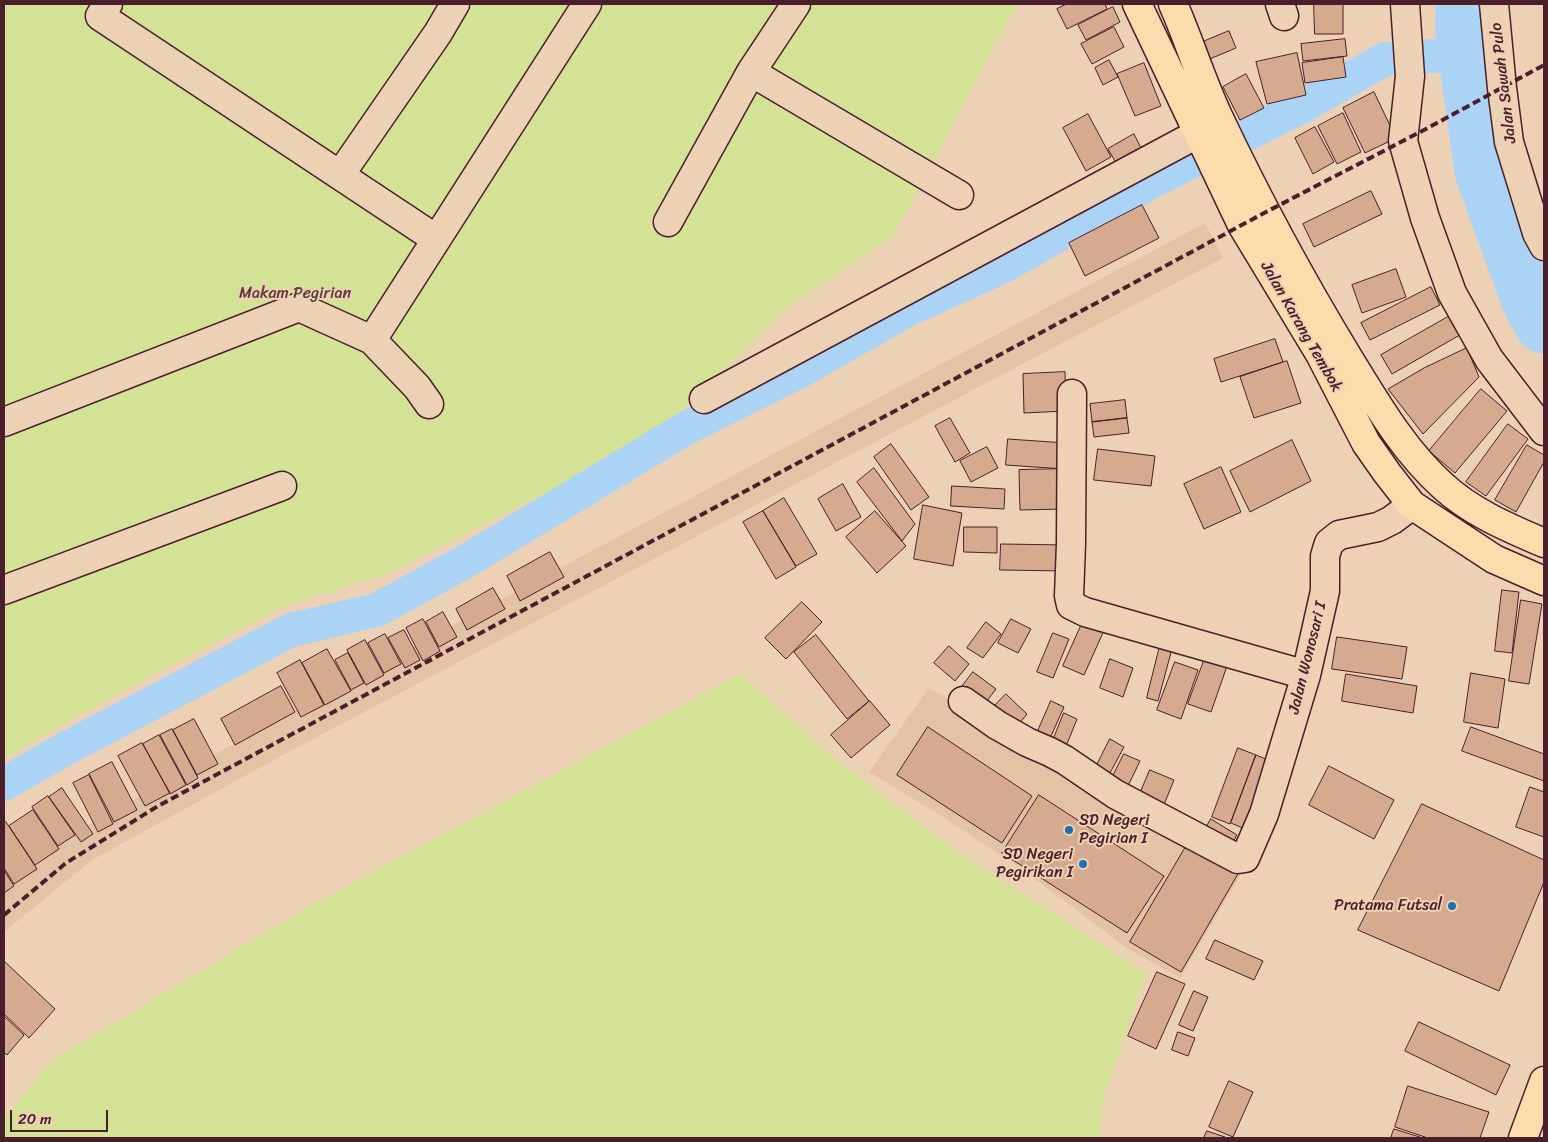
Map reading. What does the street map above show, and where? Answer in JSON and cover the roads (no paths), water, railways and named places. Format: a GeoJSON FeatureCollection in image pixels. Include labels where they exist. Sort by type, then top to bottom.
{"type":"FeatureCollection","features":[{"type":"Feature","properties":{"kind":"main road","name":"Jalan Karang Tembok"},"geometry":{"type":"LineString","coordinates":[[1137,4],[1150,30],[1208,124],[1226,159],[1266,212],[1333,331],[1404,446],[1443,486],[1470,507],[1544,543]]}},
{"type":"Feature","properties":{"kind":"main road","name":"Jalan Karang Tembok"},"geometry":{"type":"LineString","coordinates":[[1175,9],[1208,124]]}},
{"type":"Feature","properties":{"kind":"main road"},"geometry":{"type":"LineString","coordinates":[[1150,30],[1175,9]]}},
{"type":"Feature","properties":{"kind":"main road","name":"Jalan Karang Tembok"},"geometry":{"type":"LineString","coordinates":[[1226,159],[1242,225],[1320,354],[1366,442],[1412,505],[1494,560],[1544,581]]}},
{"type":"Feature","properties":{"kind":"main road"},"geometry":{"type":"LineString","coordinates":[[1366,442],[1389,423]]}},
{"type":"Feature","properties":{"kind":"main road"},"geometry":{"type":"LineString","coordinates":[[1523,1138],[1544,1081]]}},
{"type":"Feature","properties":{"kind":"street"},"geometry":{"type":"LineString","coordinates":[[108,4],[100,16],[436,239]]}},
{"type":"Feature","properties":{"kind":"street"},"geometry":{"type":"LineString","coordinates":[[340,175],[438,33],[455,4]]}},
{"type":"Feature","properties":{"kind":"street"},"geometry":{"type":"LineString","coordinates":[[372,340],[587,4]]}},
{"type":"Feature","properties":{"kind":"street"},"geometry":{"type":"LineString","coordinates":[[668,222],[751,72],[796,4]]}},
{"type":"Feature","properties":{"kind":"street"},"geometry":{"type":"LineString","coordinates":[[1405,4],[1410,76],[1403,141],[1425,218],[1452,293],[1490,359],[1544,431]]}},
{"type":"Feature","properties":{"kind":"street","name":"Jalan Sawah Pulo"},"geometry":{"type":"LineString","coordinates":[[1494,4],[1502,88],[1510,142],[1537,233],[1544,246]]}},
{"type":"Feature","properties":{"kind":"street"},"geometry":{"type":"LineString","coordinates":[[751,72],[959,195]]}},
{"type":"Feature","properties":{"kind":"street"},"geometry":{"type":"LineString","coordinates":[[704,399],[1208,124]]}},
{"type":"Feature","properties":{"kind":"street"},"geometry":{"type":"LineString","coordinates":[[4,422],[299,307],[372,340],[417,387],[429,404]]}},
{"type":"Feature","properties":{"kind":"street"},"geometry":{"type":"LineString","coordinates":[[1072,394],[1069,596],[1071,605],[1085,612],[1306,674]]}},
{"type":"Feature","properties":{"kind":"street"},"geometry":{"type":"LineString","coordinates":[[4,590],[282,486]]}},
{"type":"Feature","properties":{"kind":"street","name":"Jalan Wonosari I"},"geometry":{"type":"LineString","coordinates":[[963,701],[996,725],[1065,760],[1115,794],[1238,859],[1245,858],[1264,814],[1306,674],[1325,591],[1325,556],[1329,543],[1339,535],[1378,527],[1392,520],[1412,505]]}},
{"type":"Feature","properties":{"kind":"waterway"},"geometry":{"type":"LineString","coordinates":[[1465,4],[1465,36],[1484,171],[1530,298],[1544,324]]}},
{"type":"Feature","properties":{"kind":"waterway"},"geometry":{"type":"LineString","coordinates":[[4,784],[63,750],[291,630],[377,610],[468,560],[688,427],[802,370],[907,310],[1004,266],[1151,182],[1303,106],[1385,59],[1468,54]]}},
{"type":"Feature","properties":{"kind":"railway"},"geometry":{"type":"LineString","coordinates":[[4,915],[66,863],[158,806],[1544,65]]}},
{"type":"Feature","properties":{"kind":"place","name":"SD Negeri Pegirian I"},"geometry":{"type":"Point","coordinates":[1069,830]}},
{"type":"Feature","properties":{"kind":"place","name":"SD Negeri Pegirikan I"},"geometry":{"type":"Point","coordinates":[1083,864]}},
{"type":"Feature","properties":{"kind":"place","name":"Pratama Futsal"},"geometry":{"type":"Point","coordinates":[1452,906]}},
{"type":"Feature","properties":{"kind":"park label","name":"Makam Pegirian"},"geometry":{"type":"Point","coordinates":[295,294]}}]}
